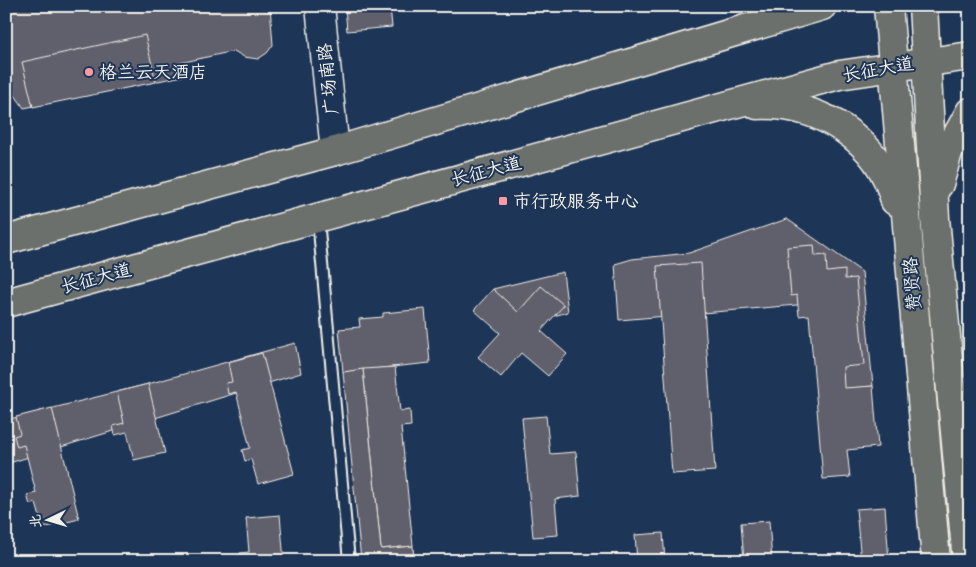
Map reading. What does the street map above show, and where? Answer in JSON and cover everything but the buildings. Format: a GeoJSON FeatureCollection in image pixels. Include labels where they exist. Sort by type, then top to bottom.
{"type":"FeatureCollection","features":[{"type":"Feature","properties":{"kind":"main road"},"geometry":{"type":"LineString","coordinates":[[736,30],[772,6]]}},
{"type":"Feature","properties":{"kind":"main road"},"geometry":{"type":"LineString","coordinates":[[6,240],[335,151],[736,30],[822,6]]}},
{"type":"Feature","properties":{"kind":"main road","name":"赞贤路"},"geometry":{"type":"LineString","coordinates":[[888,6],[936,561]]}},
{"type":"Feature","properties":{"kind":"main road","name":"赞贤路"},"geometry":{"type":"LineString","coordinates":[[923,6],[935,218],[967,561]]}},
{"type":"Feature","properties":{"kind":"main road","name":"长征大道"},"geometry":{"type":"LineString","coordinates":[[6,303],[840,75],[970,56]]}},
{"type":"Feature","properties":{"kind":"main road"},"geometry":{"type":"LineString","coordinates":[[721,107],[790,106],[821,118],[856,138],[881,164],[892,189],[908,245]]}},
{"type":"Feature","properties":{"kind":"main road"},"geometry":{"type":"LineString","coordinates":[[935,218],[937,196],[946,159],[958,131],[970,112]]}},
{"type":"Feature","properties":{"kind":"street","name":"广场南路"},"geometry":{"type":"LineString","coordinates":[[320,6],[335,151]]}},
{"type":"Feature","properties":{"kind":"lane"},"geometry":{"type":"LineString","coordinates":[[318,218],[349,561]]}},
{"type":"Feature","properties":{"kind":"place","name":"格兰云天酒店"},"geometry":{"type":"Point","coordinates":[89,72]}},
{"type":"Feature","properties":{"kind":"place","name":"市行政服务中心"},"geometry":{"type":"Point","coordinates":[503,201]}}]}
